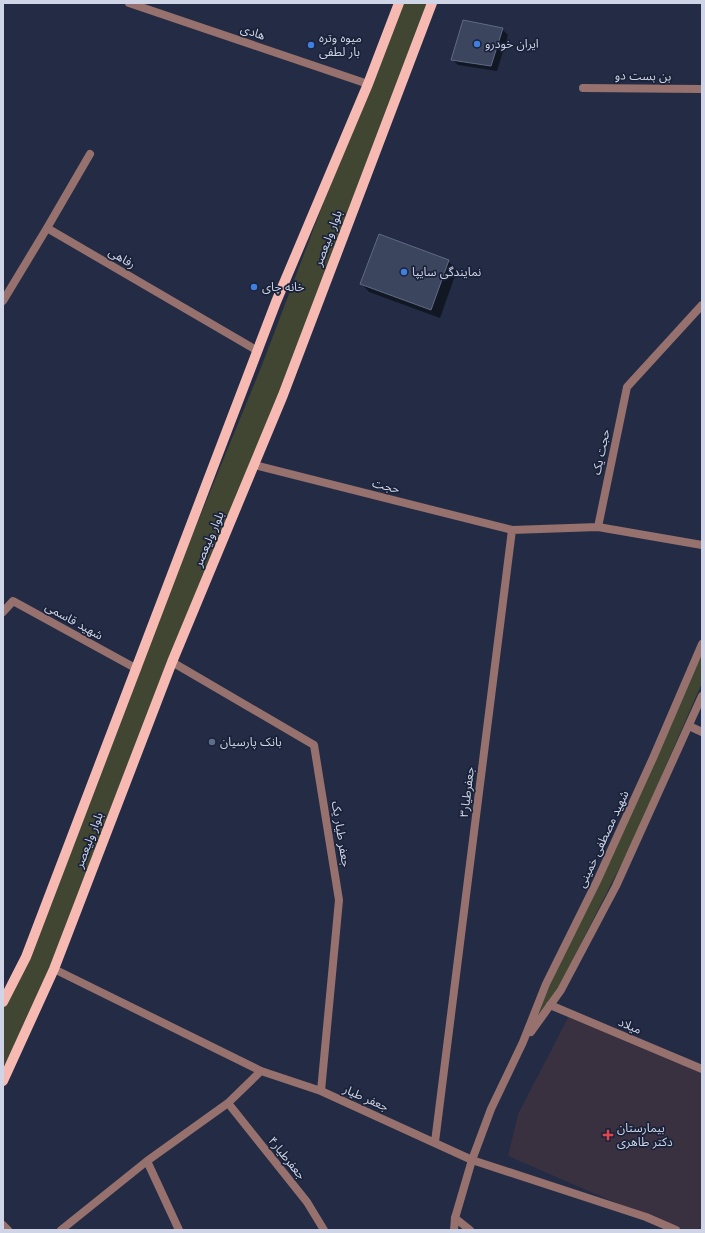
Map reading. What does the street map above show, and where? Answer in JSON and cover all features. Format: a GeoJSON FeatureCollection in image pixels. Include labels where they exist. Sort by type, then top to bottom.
{"type":"FeatureCollection","features":[{"type":"Feature","properties":{"kind":"main road","name":"بلوار ولیعصر"},"geometry":{"type":"LineString","coordinates":[[3,1002],[26,957],[276,302],[368,84],[399,3]]}},
{"type":"Feature","properties":{"kind":"main road","name":"بلوار ولیعصر"},"geometry":{"type":"LineString","coordinates":[[3,1081],[54,969],[172,662],[288,380],[432,3]]}},
{"type":"Feature","properties":{"kind":"street","name":"هادی"},"geometry":{"type":"LineString","coordinates":[[129,3],[368,84]]}},
{"type":"Feature","properties":{"kind":"street","name":"بن بست دو"},"geometry":{"type":"LineString","coordinates":[[583,88],[702,89]]}},
{"type":"Feature","properties":{"kind":"street"},"geometry":{"type":"LineString","coordinates":[[3,301],[90,154]]}},
{"type":"Feature","properties":{"kind":"street","name":"رفاهی"},"geometry":{"type":"LineString","coordinates":[[47,228],[258,351]]}},
{"type":"Feature","properties":{"kind":"street","name":"حجت یک"},"geometry":{"type":"LineString","coordinates":[[598,527],[628,387],[702,305]]}},
{"type":"Feature","properties":{"kind":"street","name":"حجت"},"geometry":{"type":"LineString","coordinates":[[254,465],[512,530]]}},
{"type":"Feature","properties":{"kind":"street"},"geometry":{"type":"LineString","coordinates":[[512,530],[598,527],[702,544]]}},
{"type":"Feature","properties":{"kind":"street","name":"جعفرطیار۳"},"geometry":{"type":"LineString","coordinates":[[435,1142],[512,530]]}},
{"type":"Feature","properties":{"kind":"street","name":"شهید قاسمی"},"geometry":{"type":"LineString","coordinates":[[3,612],[13,601],[137,669]]}},
{"type":"Feature","properties":{"kind":"street","name":"شهید مصطفی خمینی"},"geometry":{"type":"LineString","coordinates":[[454,1230],[455,1218],[472,1160],[491,1109],[524,1042],[546,984],[597,881],[650,765],[702,644]]}},
{"type":"Feature","properties":{"kind":"street","name":"جعفر طیار یک"},"geometry":{"type":"LineString","coordinates":[[172,662],[314,745],[340,900],[321,1091]]}},
{"type":"Feature","properties":{"kind":"street","name":"شهید مصطفی خمینی"},"geometry":{"type":"LineString","coordinates":[[524,1042],[561,990],[616,886],[702,696]]}},
{"type":"Feature","properties":{"kind":"street"},"geometry":{"type":"LineString","coordinates":[[689,726],[702,732]]}},
{"type":"Feature","properties":{"kind":"street","name":"جعفر طیار"},"geometry":{"type":"LineString","coordinates":[[54,969],[261,1070],[321,1091],[472,1160],[646,1217],[676,1230]]}},
{"type":"Feature","properties":{"kind":"street","name":"میلاد"},"geometry":{"type":"LineString","coordinates":[[550,1006],[702,1069]]}},
{"type":"Feature","properties":{"kind":"street"},"geometry":{"type":"LineString","coordinates":[[61,1230],[148,1161],[228,1103],[261,1070]]}},
{"type":"Feature","properties":{"kind":"street","name":"جعفرطیار۴"},"geometry":{"type":"LineString","coordinates":[[228,1103],[307,1202],[324,1230]]}},
{"type":"Feature","properties":{"kind":"street"},"geometry":{"type":"LineString","coordinates":[[148,1161],[179,1230]]}},
{"type":"Feature","properties":{"kind":"street"},"geometry":{"type":"LineString","coordinates":[[455,1218],[470,1230]]}},
{"type":"Feature","properties":{"kind":"street"},"geometry":{"type":"LineString","coordinates":[[3,1226],[8,1230]]}},
{"type":"Feature","properties":{"kind":"shaded area","name":"بیمارستان دکتر طاهری"},"geometry":{"type":"Polygon","coordinates":[[[570,1014],[702,1071],[702,1230],[678,1230],[508,1156],[518,1114],[570,1014]]]}},
{"type":"Feature","properties":{"kind":"green space"},"geometry":{"type":"Polygon","coordinates":[[[399,3],[432,3],[53,969],[3,1076],[3,1002],[262,365],[399,3]]]}},
{"type":"Feature","properties":{"kind":"green space"},"geometry":{"type":"Polygon","coordinates":[[[702,651],[702,683],[633,841],[558,989],[532,1025],[702,651]]]}},
{"type":"Feature","properties":{"kind":"building","name":"ایران خودرو"},"geometry":{"type":"Polygon","coordinates":[[[463,20],[503,28],[491,66],[451,60],[463,20]]]}},
{"type":"Feature","properties":{"kind":"building","name":"نمایندگی سایپا"},"geometry":{"type":"Polygon","coordinates":[[[379,234],[449,260],[431,310],[360,284],[379,234]]]}},
{"type":"Feature","properties":{"kind":"place","name":"ایران خودرو"},"geometry":{"type":"Point","coordinates":[477,44]}},
{"type":"Feature","properties":{"kind":"place","name":"میوه وتره بار لطفی"},"geometry":{"type":"Point","coordinates":[311,45]}},
{"type":"Feature","properties":{"kind":"place","name":"نمایندگی سایپا"},"geometry":{"type":"Point","coordinates":[404,272]}},
{"type":"Feature","properties":{"kind":"place","name":"خانه چای"},"geometry":{"type":"Point","coordinates":[254,287]}},
{"type":"Feature","properties":{"kind":"place","name":"بانک پارسیان"},"geometry":{"type":"Point","coordinates":[212,742]}},
{"type":"Feature","properties":{"kind":"place","name":"بیمارستان دکتر طاهری"},"geometry":{"type":"Point","coordinates":[608,1135]}}]}
